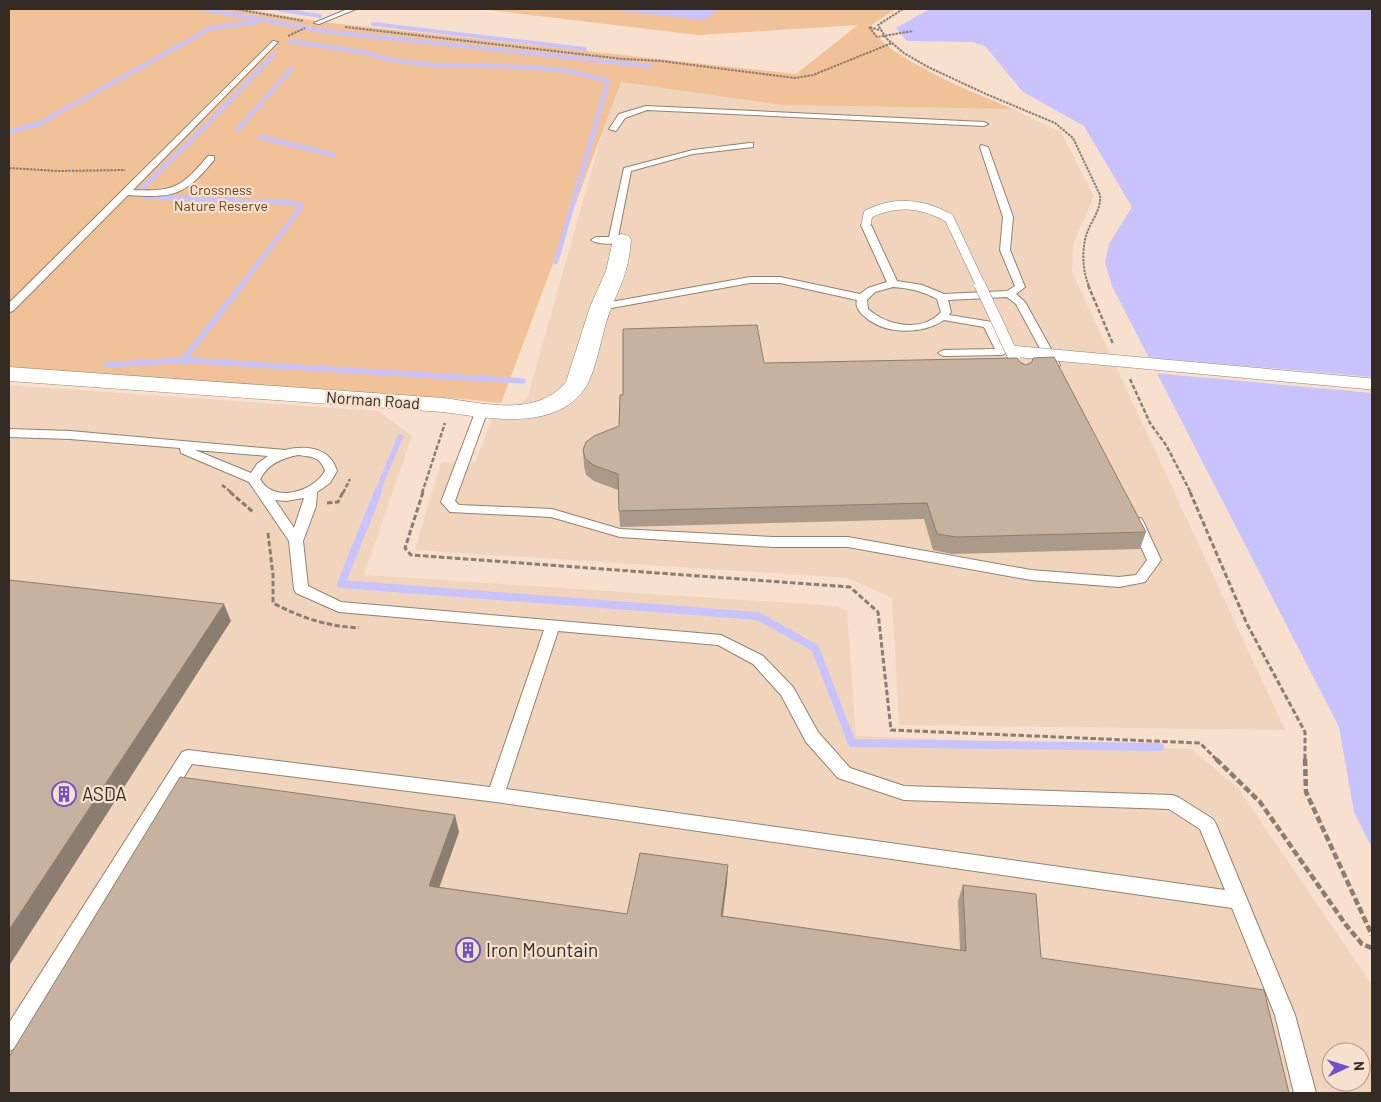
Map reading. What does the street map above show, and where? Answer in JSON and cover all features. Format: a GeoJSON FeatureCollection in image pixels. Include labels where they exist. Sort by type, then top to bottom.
{"type":"FeatureCollection","features":[{"type":"Feature","properties":{"kind":"street","name":"Norman Road"},"geometry":{"type":"LineString","coordinates":[[9,374],[443,405],[482,410],[523,412],[542,409],[558,403],[571,394],[577,383],[600,307],[616,271],[618,240]]}},
{"type":"Feature","properties":{"kind":"lane"},"geometry":{"type":"LineString","coordinates":[[317,23],[353,9]]}},
{"type":"Feature","properties":{"kind":"lane"},"geometry":{"type":"LineString","coordinates":[[9,308],[275,42]]}},
{"type":"Feature","properties":{"kind":"lane"},"geometry":{"type":"LineString","coordinates":[[613,129],[622,116],[646,108],[984,124]]}},
{"type":"Feature","properties":{"kind":"lane"},"geometry":{"type":"LineString","coordinates":[[596,240],[618,240],[627,170],[632,167],[693,152],[750,145]]}},
{"type":"Feature","properties":{"kind":"lane"},"geometry":{"type":"LineString","coordinates":[[942,353],[1002,352],[988,324],[943,317],[923,326],[898,327],[879,322],[870,317],[861,307],[860,302],[865,294],[880,286],[893,284],[910,284],[930,290],[942,297],[1009,294],[1020,287],[1005,250],[1008,217],[984,147]]}},
{"type":"Feature","properties":{"kind":"lane"},"geometry":{"type":"LineString","coordinates":[[126,192],[161,192],[182,187],[211,158]]}},
{"type":"Feature","properties":{"kind":"lane"},"geometry":{"type":"LineString","coordinates":[[893,284],[866,225],[868,214],[882,206],[901,204],[935,209],[949,218],[1018,366]]}},
{"type":"Feature","properties":{"kind":"lane"},"geometry":{"type":"LineString","coordinates":[[600,307],[750,280],[780,280],[863,298]]}},
{"type":"Feature","properties":{"kind":"lane"},"geometry":{"type":"LineString","coordinates":[[1009,294],[1020,302],[1062,381]]}},
{"type":"Feature","properties":{"kind":"lane"},"geometry":{"type":"LineString","coordinates":[[942,297],[946,312],[943,317]]}},
{"type":"Feature","properties":{"kind":"lane"},"geometry":{"type":"LineString","coordinates":[[1011,351],[1372,384]]}},
{"type":"Feature","properties":{"kind":"lane"},"geometry":{"type":"LineString","coordinates":[[482,410],[448,502],[455,510],[552,513],[620,533],[773,542],[848,542],[1031,576],[1119,582],[1140,579],[1154,560],[1131,513]]}},
{"type":"Feature","properties":{"kind":"lane"},"geometry":{"type":"LineString","coordinates":[[9,433],[70,435],[284,454],[311,452],[318,454],[328,461],[330,471],[324,482],[312,490],[294,496],[274,496],[264,493],[257,488],[254,479],[261,466],[284,454]]}},
{"type":"Feature","properties":{"kind":"lane"},"geometry":{"type":"LineString","coordinates":[[168,444],[254,479]]}},
{"type":"Feature","properties":{"kind":"lane"},"geometry":{"type":"LineString","coordinates":[[312,490],[310,506],[296,540],[301,589],[339,607],[721,640],[758,660],[782,684],[812,737],[844,773],[904,793],[1172,802],[1207,824],[1285,1015],[1305,1093]]}},
{"type":"Feature","properties":{"kind":"lane"},"geometry":{"type":"LineString","coordinates":[[264,493],[296,540]]}},
{"type":"Feature","properties":{"kind":"lane"},"geometry":{"type":"LineString","coordinates":[[496,795],[553,625]]}},
{"type":"Feature","properties":{"kind":"lane"},"geometry":{"type":"LineString","coordinates":[[9,1041],[188,756],[496,795],[1238,900]]}},
{"type":"Feature","properties":{"kind":"path"},"geometry":{"type":"LineString","coordinates":[[235,9],[317,23],[661,61],[795,78],[813,75],[892,43]]}},
{"type":"Feature","properties":{"kind":"path"},"geometry":{"type":"LineString","coordinates":[[879,30],[878,25],[903,9]]}},
{"type":"Feature","properties":{"kind":"path"},"geometry":{"type":"LineString","coordinates":[[275,42],[317,23]]}},
{"type":"Feature","properties":{"kind":"path"},"geometry":{"type":"LineString","coordinates":[[914,31],[886,34],[890,36],[884,36],[877,37],[869,27],[879,30],[884,36],[892,43],[918,63],[1055,123],[1073,138],[1100,195],[1101,202],[1085,239],[1083,273],[1115,348]]}},
{"type":"Feature","properties":{"kind":"path"},"geometry":{"type":"LineString","coordinates":[[9,168],[58,172],[147,170]]}},
{"type":"Feature","properties":{"kind":"path"},"geometry":{"type":"LineString","coordinates":[[1127,374],[1150,423],[1166,445],[1194,500],[1247,624],[1305,732],[1306,792],[1372,935]]}},
{"type":"Feature","properties":{"kind":"path"},"geometry":{"type":"LineString","coordinates":[[450,421],[445,422],[405,548],[411,555],[850,587],[878,612],[891,730],[1200,743],[1260,802],[1346,925],[1362,944],[1372,948]]}},
{"type":"Feature","properties":{"kind":"path"},"geometry":{"type":"LineString","coordinates":[[215,480],[258,517]]}},
{"type":"Feature","properties":{"kind":"path"},"geometry":{"type":"LineString","coordinates":[[266,529],[273,576],[273,603],[298,617],[343,627],[362,628]]}},
{"type":"Feature","properties":{"kind":"shaded area"},"geometry":{"type":"Polygon","coordinates":[[[609,9],[718,9],[704,20],[609,9]]]}},
{"type":"Feature","properties":{"kind":"shaded area"},"geometry":{"type":"Polygon","coordinates":[[[930,9],[1372,9],[1372,848],[1354,812],[1339,727],[1112,286],[1105,262],[1109,244],[1132,207],[1084,126],[1023,92],[985,46],[972,42],[907,41],[896,28],[930,9]]]}},
{"type":"Feature","properties":{"kind":"shaded area"},"geometry":{"type":"Polygon","coordinates":[[[621,82],[782,105],[1013,109],[1061,132],[1094,196],[1074,242],[1072,272],[1285,730],[899,725],[892,598],[848,578],[415,550],[441,462],[475,463],[492,418],[527,399],[606,120],[621,82]]]}},
{"type":"Feature","properties":{"kind":"shaded area"},"geometry":{"type":"Polygon","coordinates":[[[9,385],[378,411],[412,436],[364,575],[837,606],[847,611],[856,736],[1191,749],[1238,788],[1372,985],[1372,1093],[9,1093],[9,385]]]}},
{"type":"Feature","properties":{"kind":"green space","name":"Crossness Nature Reserve"},"geometry":{"type":"Polygon","coordinates":[[[9,9],[243,9],[322,22],[796,74],[858,25],[698,35],[480,9],[896,9],[871,25],[878,37],[892,49],[934,74],[1013,109],[782,105],[621,82],[501,403],[464,399],[9,376],[9,9]]]}},
{"type":"Feature","properties":{"kind":"pier"},"geometry":{"type":"Polygon","coordinates":[[[1144,357],[1372,377],[1372,393],[1153,373],[1144,357]]]}},
{"type":"Feature","properties":{"kind":"building"},"geometry":{"type":"Polygon","coordinates":[[[757,325],[764,363],[1017,358],[1026,365],[1032,362],[1033,358],[1054,357],[1146,532],[956,537],[937,534],[927,503],[619,511],[618,474],[593,465],[585,458],[583,450],[586,442],[594,436],[619,426],[620,395],[623,395],[623,329],[757,325]]]}},
{"type":"Feature","properties":{"kind":"building","name":"ASDA"},"geometry":{"type":"Polygon","coordinates":[[[9,580],[224,604],[9,930],[9,580]]]}},
{"type":"Feature","properties":{"kind":"building","name":"Iron Mountain"},"geometry":{"type":"Polygon","coordinates":[[[180,777],[455,815],[429,886],[627,914],[640,853],[728,865],[721,916],[966,951],[963,885],[1036,894],[1041,958],[1264,990],[1289,1093],[9,1093],[9,1057],[180,777]]]}},
{"type":"Feature","properties":{"kind":"waterway"},"geometry":{"type":"LineString","coordinates":[[204,9],[323,31],[650,66]]}},
{"type":"Feature","properties":{"kind":"waterway"},"geometry":{"type":"LineString","coordinates":[[277,9],[320,16]]}},
{"type":"Feature","properties":{"kind":"waterway"},"geometry":{"type":"LineString","coordinates":[[35,126],[211,28],[257,22]]}},
{"type":"Feature","properties":{"kind":"waterway"},"geometry":{"type":"LineString","coordinates":[[373,24],[585,49]]}},
{"type":"Feature","properties":{"kind":"waterway"},"geometry":{"type":"LineString","coordinates":[[290,41],[368,53],[391,60],[433,65],[529,67],[569,71],[608,81],[595,126]]}},
{"type":"Feature","properties":{"kind":"waterway"},"geometry":{"type":"LineString","coordinates":[[206,126],[275,53]]}},
{"type":"Feature","properties":{"kind":"waterway"},"geometry":{"type":"LineString","coordinates":[[241,126],[292,68]]}},
{"type":"Feature","properties":{"kind":"waterway"},"geometry":{"type":"LineString","coordinates":[[9,132],[37,124]]}},
{"type":"Feature","properties":{"kind":"waterway"},"geometry":{"type":"LineString","coordinates":[[238,129],[242,124]]}},
{"type":"Feature","properties":{"kind":"waterway"},"geometry":{"type":"LineString","coordinates":[[556,262],[596,124]]}},
{"type":"Feature","properties":{"kind":"waterway"},"geometry":{"type":"LineString","coordinates":[[143,188],[206,126]]}},
{"type":"Feature","properties":{"kind":"waterway"},"geometry":{"type":"LineString","coordinates":[[260,137],[334,155]]}},
{"type":"Feature","properties":{"kind":"waterway"},"geometry":{"type":"LineString","coordinates":[[145,197],[295,203],[302,206],[241,286]]}},
{"type":"Feature","properties":{"kind":"waterway"},"geometry":{"type":"LineString","coordinates":[[183,360],[242,285]]}},
{"type":"Feature","properties":{"kind":"waterway"},"geometry":{"type":"LineString","coordinates":[[107,365],[183,360]]}},
{"type":"Feature","properties":{"kind":"waterway"},"geometry":{"type":"LineString","coordinates":[[183,360],[523,381]]}},
{"type":"Feature","properties":{"kind":"waterway"},"geometry":{"type":"LineString","coordinates":[[377,493],[400,437]]}},
{"type":"Feature","properties":{"kind":"waterway"},"geometry":{"type":"LineString","coordinates":[[378,492],[341,584],[758,616],[815,648],[852,743],[1160,747]]}},
{"type":"Feature","properties":{"kind":"place","name":"ASDA"},"geometry":{"type":"Point","coordinates":[64,794]}},
{"type":"Feature","properties":{"kind":"place","name":"Iron Mountain"},"geometry":{"type":"Point","coordinates":[468,950]}}]}
